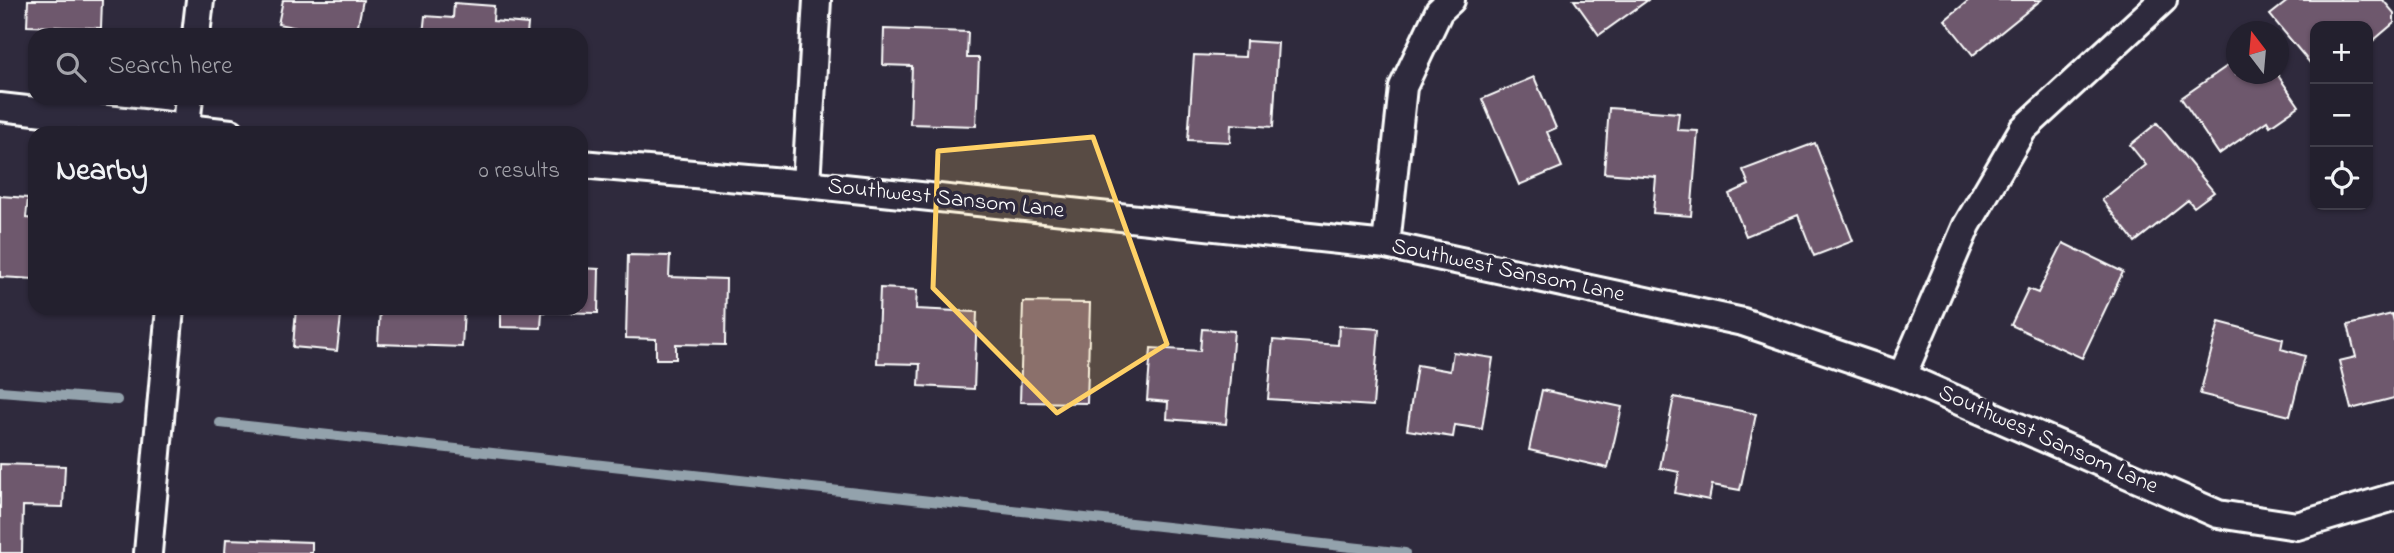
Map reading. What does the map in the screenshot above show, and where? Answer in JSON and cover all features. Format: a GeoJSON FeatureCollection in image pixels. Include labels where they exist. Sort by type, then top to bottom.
{"type":"FeatureCollection","features":[{"type":"Feature","properties":{"kind":"street"},"geometry":{"type":"LineString","coordinates":[[197,28],[200,0]]}},
{"type":"Feature","properties":{"kind":"street"},"geometry":{"type":"LineString","coordinates":[[806,184],[817,0]]}},
{"type":"Feature","properties":{"kind":"street"},"geometry":{"type":"LineString","coordinates":[[1386,245],[1403,87],[1439,11],[1451,0]]}},
{"type":"Feature","properties":{"kind":"street"},"geometry":{"type":"LineString","coordinates":[[1902,376],[1968,225],[2023,129],[2162,0]]}},
{"type":"Feature","properties":{"kind":"street"},"geometry":{"type":"LineString","coordinates":[[186,126],[188,105]]}},
{"type":"Feature","properties":{"kind":"street"},"geometry":{"type":"LineString","coordinates":[[0,107],[147,126]]}},
{"type":"Feature","properties":{"kind":"street","name":"Southwest Sansom Lane"},"geometry":{"type":"LineString","coordinates":[[588,165],[806,184],[1386,245],[1743,322],[1902,376],[2218,514],[2297,526],[2394,497]]}},
{"type":"Feature","properties":{"kind":"street"},"geometry":{"type":"LineString","coordinates":[[148,553],[169,315]]}},
{"type":"Feature","properties":{"kind":"highlighted area"},"geometry":{"type":"Polygon","coordinates":[[[1093,137],[1167,344],[1057,413],[933,288],[938,151],[1093,137]]]}},
{"type":"Feature","properties":{"kind":"building"},"geometry":{"type":"Polygon","coordinates":[[[28,0],[102,0],[101,28],[27,26],[28,0]]]}},
{"type":"Feature","properties":{"kind":"building"},"geometry":{"type":"Polygon","coordinates":[[[283,0],[363,0],[357,28],[298,28],[278,24],[283,0]]]}},
{"type":"Feature","properties":{"kind":"building"},"geometry":{"type":"Polygon","coordinates":[[[1574,0],[1648,0],[1599,35],[1574,0]]]}},
{"type":"Feature","properties":{"kind":"building"},"geometry":{"type":"Polygon","coordinates":[[[1969,0],[2041,0],[1973,55],[1945,20],[1969,0]]]}},
{"type":"Feature","properties":{"kind":"building"},"geometry":{"type":"Polygon","coordinates":[[[2289,0],[2383,0],[2394,13],[2394,23],[2373,41],[2373,21],[2310,21],[2310,63],[2289,38],[2289,21],[2275,21],[2270,15],[2289,0]]]}},
{"type":"Feature","properties":{"kind":"building"},"geometry":{"type":"Polygon","coordinates":[[[454,3],[494,6],[493,21],[528,24],[528,28],[424,28],[425,16],[453,18],[454,3]]]}},
{"type":"Feature","properties":{"kind":"building"},"geometry":{"type":"Polygon","coordinates":[[[884,29],[968,32],[967,58],[979,58],[976,126],[910,124],[912,66],[883,65],[884,29]]]}},
{"type":"Feature","properties":{"kind":"building"},"geometry":{"type":"Polygon","coordinates":[[[1246,41],[1278,43],[1273,127],[1231,124],[1230,142],[1188,140],[1194,55],[1245,57],[1246,41]]]}},
{"type":"Feature","properties":{"kind":"building"},"geometry":{"type":"Polygon","coordinates":[[[2226,67],[2226,84],[2284,84],[2299,106],[2270,126],[2267,121],[2219,154],[2181,98],[2226,67]]]}},
{"type":"Feature","properties":{"kind":"building"},"geometry":{"type":"Polygon","coordinates":[[[1534,77],[1556,128],[1547,132],[1562,167],[1519,185],[1482,99],[1534,77]]]}},
{"type":"Feature","properties":{"kind":"building"},"geometry":{"type":"Polygon","coordinates":[[[1609,108],[1679,113],[1677,130],[1698,131],[1691,216],[1653,213],[1656,177],[1604,173],[1609,108]]]}},
{"type":"Feature","properties":{"kind":"building"},"geometry":{"type":"Polygon","coordinates":[[[2157,123],[2214,192],[2194,207],[2188,200],[2135,242],[2102,200],[2146,165],[2130,145],[2157,123]]]}},
{"type":"Feature","properties":{"kind":"building"},"geometry":{"type":"Polygon","coordinates":[[[1815,143],[1853,241],[1814,256],[1798,215],[1746,236],[1729,194],[1749,185],[1743,170],[1815,143]]]}},
{"type":"Feature","properties":{"kind":"building"},"geometry":{"type":"Polygon","coordinates":[[[0,196],[28,198],[28,279],[0,277],[0,196]]]}},
{"type":"Feature","properties":{"kind":"building"},"geometry":{"type":"Polygon","coordinates":[[[2063,243],[2123,272],[2082,358],[2011,325],[2028,289],[2038,293],[2063,243]]]}},
{"type":"Feature","properties":{"kind":"building"},"geometry":{"type":"Polygon","coordinates":[[[628,255],[670,256],[669,277],[726,279],[725,345],[676,344],[676,359],[656,359],[656,339],[626,338],[628,255]]]}},
{"type":"Feature","properties":{"kind":"building"},"geometry":{"type":"Polygon","coordinates":[[[588,268],[599,269],[598,313],[588,313],[588,268]]]}},
{"type":"Feature","properties":{"kind":"building"},"geometry":{"type":"Polygon","coordinates":[[[880,288],[917,290],[916,309],[977,312],[974,389],[919,386],[920,364],[877,363],[880,288]]]}},
{"type":"Feature","properties":{"kind":"building"},"geometry":{"type":"Polygon","coordinates":[[[1023,302],[1090,303],[1087,403],[1020,402],[1023,302]]]}},
{"type":"Feature","properties":{"kind":"building"},"geometry":{"type":"Polygon","coordinates":[[[2392,314],[2394,398],[2351,409],[2339,361],[2356,357],[2348,325],[2392,314]]]}},
{"type":"Feature","properties":{"kind":"building"},"geometry":{"type":"Polygon","coordinates":[[[295,315],[341,315],[337,351],[293,347],[295,315]]]}},
{"type":"Feature","properties":{"kind":"building"},"geometry":{"type":"Polygon","coordinates":[[[380,315],[464,315],[462,347],[378,344],[380,315]]]}},
{"type":"Feature","properties":{"kind":"building"},"geometry":{"type":"Polygon","coordinates":[[[501,315],[542,315],[541,328],[501,327],[501,315]]]}},
{"type":"Feature","properties":{"kind":"building"},"geometry":{"type":"Polygon","coordinates":[[[2219,322],[2283,339],[2281,349],[2305,356],[2290,416],[2200,394],[2219,322]]]}},
{"type":"Feature","properties":{"kind":"building"},"geometry":{"type":"Polygon","coordinates":[[[1339,326],[1379,329],[1373,406],[1268,399],[1273,340],[1338,345],[1339,326]]]}},
{"type":"Feature","properties":{"kind":"building"},"geometry":{"type":"Polygon","coordinates":[[[1202,329],[1234,331],[1226,424],[1167,419],[1168,402],[1147,400],[1151,348],[1200,351],[1202,329]]]}},
{"type":"Feature","properties":{"kind":"building"},"geometry":{"type":"Polygon","coordinates":[[[1453,352],[1493,358],[1482,429],[1455,425],[1453,437],[1407,430],[1417,365],[1450,371],[1453,352]]]}},
{"type":"Feature","properties":{"kind":"building"},"geometry":{"type":"Polygon","coordinates":[[[1542,390],[1622,407],[1608,468],[1529,450],[1542,390]]]}},
{"type":"Feature","properties":{"kind":"building"},"geometry":{"type":"Polygon","coordinates":[[[1674,397],[1756,414],[1740,490],[1712,485],[1709,500],[1675,493],[1679,472],[1660,468],[1674,397]]]}},
{"type":"Feature","properties":{"kind":"building"},"geometry":{"type":"Polygon","coordinates":[[[0,464],[65,466],[63,507],[23,506],[22,553],[0,553],[0,464]]]}},
{"type":"Feature","properties":{"kind":"building"},"geometry":{"type":"Polygon","coordinates":[[[226,539],[312,542],[312,553],[225,553],[226,539]]]}},
{"type":"Feature","properties":{"kind":"waterway"},"geometry":{"type":"LineString","coordinates":[[0,391],[117,400]]}},
{"type":"Feature","properties":{"kind":"waterway"},"geometry":{"type":"LineString","coordinates":[[220,423],[1405,553]]}}]}
